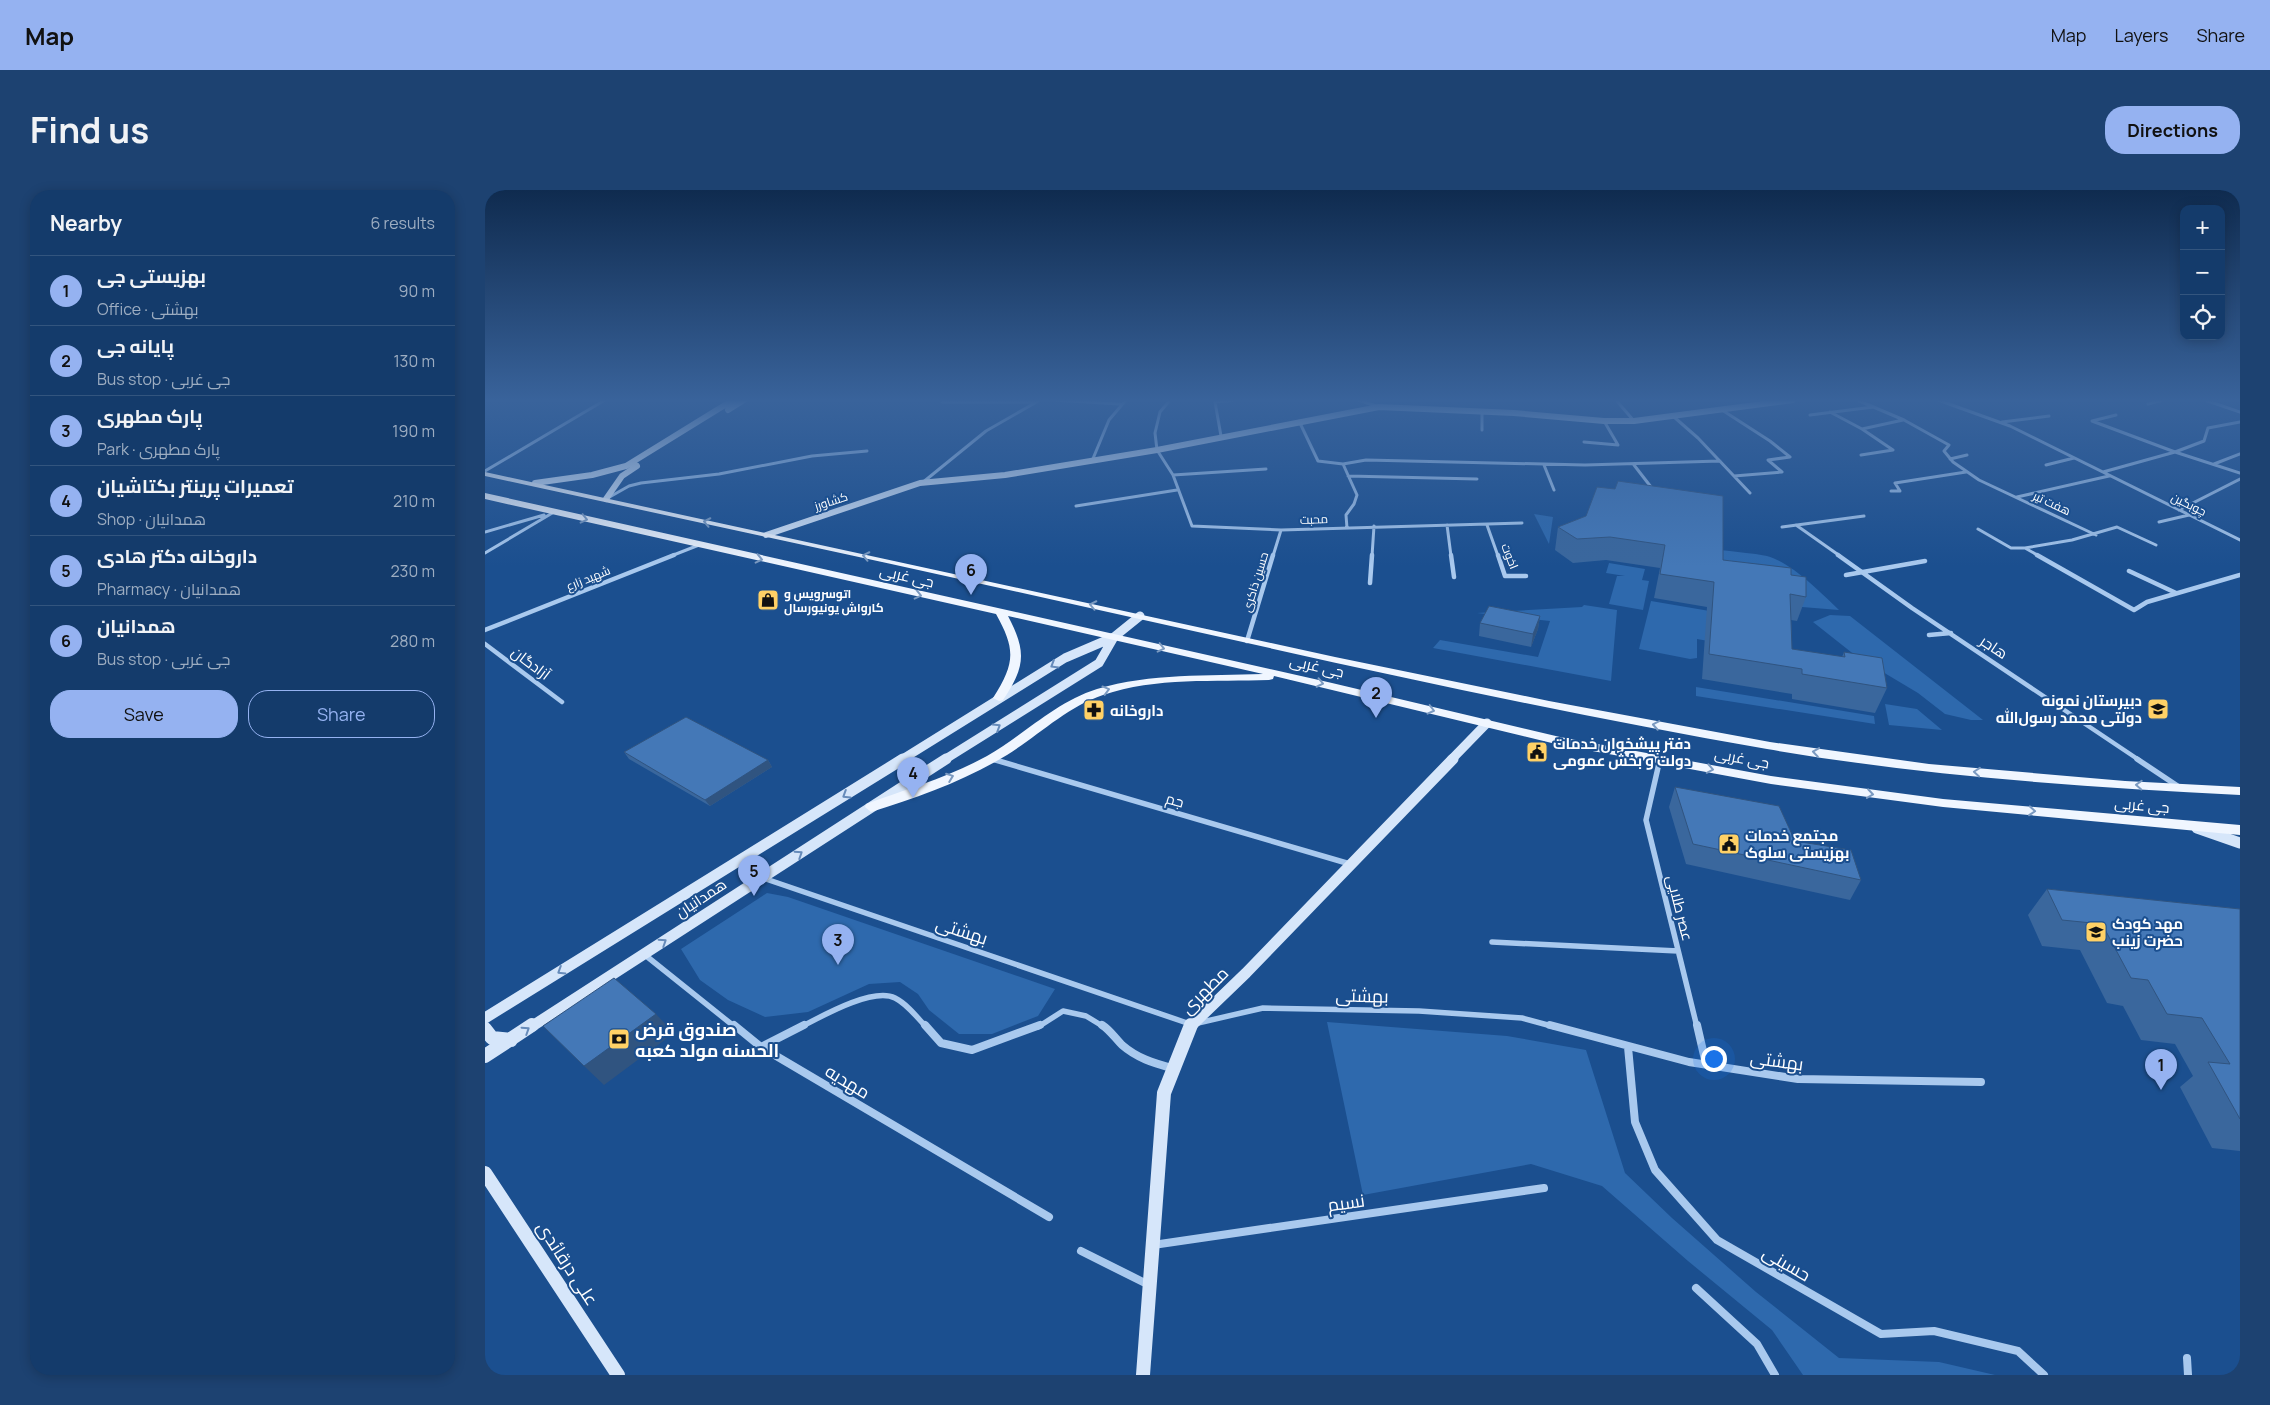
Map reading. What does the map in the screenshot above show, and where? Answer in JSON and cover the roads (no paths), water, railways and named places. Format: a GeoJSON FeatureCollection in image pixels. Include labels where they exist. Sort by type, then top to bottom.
{"type":"FeatureCollection","features":[{"type":"Feature","properties":{"kind":"main road","name":"جی غربی"},"geometry":{"type":"LineString","coordinates":[[485,472],[1247,641],[1549,705],[1771,746],[1929,768],[2240,791]]}},
{"type":"Feature","properties":{"kind":"main road","name":"جی غربی"},"geometry":{"type":"LineString","coordinates":[[485,496],[1287,676],[1560,741],[1771,780],[1943,803],[2240,830]]}},
{"type":"Feature","properties":{"kind":"main road"},"geometry":{"type":"LineString","coordinates":[[999,698],[1014,675],[1019,655],[1013,634],[1001,613]]}},
{"type":"Feature","properties":{"kind":"main road"},"geometry":{"type":"LineString","coordinates":[[871,807],[991,759],[1060,711],[1098,692],[1136,682],[1164,679],[1287,676]]}},
{"type":"Feature","properties":{"kind":"street"},"geometry":{"type":"LineString","coordinates":[[485,472],[513,455]]}},
{"type":"Feature","properties":{"kind":"street"},"geometry":{"type":"LineString","coordinates":[[535,483],[585,477],[626,466],[643,455]]}},
{"type":"Feature","properties":{"kind":"street"},"geometry":{"type":"LineString","coordinates":[[606,500],[621,476],[655,455]]}},
{"type":"Feature","properties":{"kind":"street"},"geometry":{"type":"LineString","coordinates":[[606,500],[629,486],[661,479],[719,474],[820,455]]}},
{"type":"Feature","properties":{"kind":"street"},"geometry":{"type":"LineString","coordinates":[[920,484],[957,455]]}},
{"type":"Feature","properties":{"kind":"street"},"geometry":{"type":"LineString","coordinates":[[1092,460],[1094,455]]}},
{"type":"Feature","properties":{"kind":"street","name":"کشاورز"},"geometry":{"type":"LineString","coordinates":[[765,535],[920,484],[1005,475],[1123,455]]}},
{"type":"Feature","properties":{"kind":"street","name":"محبت"},"geometry":{"type":"LineString","coordinates":[[1160,455],[1173,475],[1192,526],[1203,528],[1281,530],[1522,523]]}},
{"type":"Feature","properties":{"kind":"street"},"geometry":{"type":"LineString","coordinates":[[1315,455],[1318,461],[1343,464],[1366,460],[1544,465],[1634,465],[1720,461]]}},
{"type":"Feature","properties":{"kind":"street"},"geometry":{"type":"LineString","coordinates":[[1714,455],[1750,493]]}},
{"type":"Feature","properties":{"kind":"street"},"geometry":{"type":"LineString","coordinates":[[1734,476],[1781,472],[1767,460],[1790,457],[1788,455]]}},
{"type":"Feature","properties":{"kind":"street","name":"هفت تیر"},"geometry":{"type":"LineString","coordinates":[[1947,455],[1979,480],[2096,535]]}},
{"type":"Feature","properties":{"kind":"street"},"geometry":{"type":"LineString","coordinates":[[1950,459],[1966,455]]}},
{"type":"Feature","properties":{"kind":"street","name":"چوبگین"},"geometry":{"type":"LineString","coordinates":[[2068,455],[2240,540]]}},
{"type":"Feature","properties":{"kind":"street"},"geometry":{"type":"LineString","coordinates":[[2103,473],[2164,455]]}},
{"type":"Feature","properties":{"kind":"street"},"geometry":{"type":"LineString","coordinates":[[2186,455],[2240,473]]}},
{"type":"Feature","properties":{"kind":"street"},"geometry":{"type":"LineString","coordinates":[[2214,464],[2237,455]]}},
{"type":"Feature","properties":{"kind":"street"},"geometry":{"type":"LineString","coordinates":[[2046,464],[2074,458]]}},
{"type":"Feature","properties":{"kind":"street"},"geometry":{"type":"LineString","coordinates":[[1343,464],[1357,495],[1354,504],[1346,515],[1347,528]]}},
{"type":"Feature","properties":{"kind":"street"},"geometry":{"type":"LineString","coordinates":[[1544,465],[1554,490]]}},
{"type":"Feature","properties":{"kind":"street"},"geometry":{"type":"LineString","coordinates":[[1634,465],[1651,487]]}},
{"type":"Feature","properties":{"kind":"street"},"geometry":{"type":"LineString","coordinates":[[1173,475],[1266,469]]}},
{"type":"Feature","properties":{"kind":"street"},"geometry":{"type":"LineString","coordinates":[[1891,491],[1900,491],[1895,483],[1967,472]]}},
{"type":"Feature","properties":{"kind":"street"},"geometry":{"type":"LineString","coordinates":[[1348,476],[1477,479]]}},
{"type":"Feature","properties":{"kind":"street"},"geometry":{"type":"LineString","coordinates":[[2016,498],[2109,476]]}},
{"type":"Feature","properties":{"kind":"street"},"geometry":{"type":"LineString","coordinates":[[2179,510],[2204,499],[2240,479]]}},
{"type":"Feature","properties":{"kind":"street"},"geometry":{"type":"LineString","coordinates":[[1076,506],[1177,490]]}},
{"type":"Feature","properties":{"kind":"street"},"geometry":{"type":"LineString","coordinates":[[485,532],[554,512]]}},
{"type":"Feature","properties":{"kind":"street"},"geometry":{"type":"LineString","coordinates":[[485,553],[554,512]]}},
{"type":"Feature","properties":{"kind":"street"},"geometry":{"type":"LineString","coordinates":[[2159,522],[2189,515]]}},
{"type":"Feature","properties":{"kind":"street"},"geometry":{"type":"LineString","coordinates":[[1782,527],[1863,516]]}},
{"type":"Feature","properties":{"kind":"street"},"geometry":{"type":"LineString","coordinates":[[1447,525],[1454,577]]}},
{"type":"Feature","properties":{"kind":"street","name":"اخوت"},"geometry":{"type":"LineString","coordinates":[[1487,525],[1505,576],[1526,576]]}},
{"type":"Feature","properties":{"kind":"street","name":"هاجر"},"geometry":{"type":"LineString","coordinates":[[1796,525],[1951,633],[2180,788]]}},
{"type":"Feature","properties":{"kind":"street"},"geometry":{"type":"LineString","coordinates":[[1370,583],[1374,526]]}},
{"type":"Feature","properties":{"kind":"street"},"geometry":{"type":"LineString","coordinates":[[1978,529],[2011,548],[2071,542],[2117,527],[2156,545]]}},
{"type":"Feature","properties":{"kind":"street","name":"حسین ذاکری"},"geometry":{"type":"LineString","coordinates":[[1247,641],[1281,530]]}},
{"type":"Feature","properties":{"kind":"street","name":"شهید زارع"},"geometry":{"type":"LineString","coordinates":[[485,630],[699,545]]}},
{"type":"Feature","properties":{"kind":"street"},"geometry":{"type":"LineString","coordinates":[[2025,548],[2134,610],[2147,602],[2240,575]]}},
{"type":"Feature","properties":{"kind":"street"},"geometry":{"type":"LineString","coordinates":[[1846,576],[1925,561]]}},
{"type":"Feature","properties":{"kind":"street"},"geometry":{"type":"LineString","coordinates":[[2129,571],[2176,594]]}},
{"type":"Feature","properties":{"kind":"street"},"geometry":{"type":"LineString","coordinates":[[1113,638],[1140,616]]}},
{"type":"Feature","properties":{"kind":"street"},"geometry":{"type":"LineString","coordinates":[[1929,635],[1951,633]]}},
{"type":"Feature","properties":{"kind":"street","name":"همدانیان"},"geometry":{"type":"LineString","coordinates":[[486,1020],[999,698],[1073,653],[1113,638]]}},
{"type":"Feature","properties":{"kind":"street","name":"همدانیان"},"geometry":{"type":"LineString","coordinates":[[485,1056],[871,807],[1099,663],[1113,638]]}},
{"type":"Feature","properties":{"kind":"street","name":"آزادگان"},"geometry":{"type":"LineString","coordinates":[[485,644],[562,702]]}},
{"type":"Feature","properties":{"kind":"street","name":"مطهری"},"geometry":{"type":"LineString","coordinates":[[1143,1375],[1164,1093],[1191,1025],[1246,973],[1487,723]]}},
{"type":"Feature","properties":{"kind":"street","name":"جم"},"geometry":{"type":"LineString","coordinates":[[991,759],[1351,864]]}},
{"type":"Feature","properties":{"kind":"street","name":"عصر طلایی"},"geometry":{"type":"LineString","coordinates":[[1660,759],[1646,820],[1706,1064]]}},
{"type":"Feature","properties":{"kind":"street"},"geometry":{"type":"LineString","coordinates":[[2191,826],[2240,843]]}},
{"type":"Feature","properties":{"kind":"street","name":"بهشتی"},"geometry":{"type":"LineString","coordinates":[[762,877],[1191,1025],[1263,1008],[1419,1011],[1522,1018],[1706,1064],[1798,1079],[1981,1082]]}},
{"type":"Feature","properties":{"kind":"street"},"geometry":{"type":"LineString","coordinates":[[1492,942],[1678,951]]}},
{"type":"Feature","properties":{"kind":"street","name":"مهدیه"},"geometry":{"type":"LineString","coordinates":[[643,954],[761,1046],[1049,1217]]}},
{"type":"Feature","properties":{"kind":"street"},"geometry":{"type":"LineString","coordinates":[[761,1046],[842,1006],[868,997],[894,997],[913,1012],[941,1043],[972,1050],[1037,1027],[1063,1011],[1086,1016],[1109,1029],[1121,1044],[1143,1060],[1173,1069]]}},
{"type":"Feature","properties":{"kind":"street"},"geometry":{"type":"LineString","coordinates":[[485,1029],[492,1038],[511,1040]]}},
{"type":"Feature","properties":{"kind":"street","name":"حسینی"},"geometry":{"type":"LineString","coordinates":[[1628,1046],[1635,1122],[1655,1170],[1717,1240],[1881,1334],[1934,1330],[2018,1351],[2044,1375]]}},
{"type":"Feature","properties":{"kind":"street","name":"علی درقائدی"},"geometry":{"type":"LineString","coordinates":[[485,1173],[618,1375]]}},
{"type":"Feature","properties":{"kind":"street","name":"نسیم"},"geometry":{"type":"LineString","coordinates":[[1153,1245],[1544,1188]]}},
{"type":"Feature","properties":{"kind":"street"},"geometry":{"type":"LineString","coordinates":[[1081,1250],[1150,1285]]}},
{"type":"Feature","properties":{"kind":"street"},"geometry":{"type":"LineString","coordinates":[[1696,1288],[1757,1344],[1775,1375]]}},
{"type":"Feature","properties":{"kind":"street"},"geometry":{"type":"LineString","coordinates":[[2187,1358],[2188,1375]]}},
{"type":"Feature","properties":{"kind":"place","name":"همدانیان"},"geometry":{"type":"Point","coordinates":[971,595]}},
{"type":"Feature","properties":{"kind":"place","name":"اتوسرویس و کارواش یونیورسال"},"geometry":{"type":"Point","coordinates":[768,600]}},
{"type":"Feature","properties":{"kind":"place","name":"دبیرستان نمونه دولتی محمد رسول‌الله"},"geometry":{"type":"Point","coordinates":[2158,709]}},
{"type":"Feature","properties":{"kind":"place","name":"داروخانه"},"geometry":{"type":"Point","coordinates":[1094,710]}},
{"type":"Feature","properties":{"kind":"place","name":"پایانه جی"},"geometry":{"type":"Point","coordinates":[1376,718]}},
{"type":"Feature","properties":{"kind":"place","name":"دفتر پیشخوان خدمات دولت و بخش عمومی"},"geometry":{"type":"Point","coordinates":[1537,752]}},
{"type":"Feature","properties":{"kind":"place","name":"تعمیرات پرینتر بکتاشیان"},"geometry":{"type":"Point","coordinates":[913,798]}},
{"type":"Feature","properties":{"kind":"place","name":"مجتمع خدمات بهزیستی سلوک"},"geometry":{"type":"Point","coordinates":[1729,844]}},
{"type":"Feature","properties":{"kind":"place","name":"داروخانه دکتر هادی"},"geometry":{"type":"Point","coordinates":[754,896]}},
{"type":"Feature","properties":{"kind":"place","name":"مهد کودک حضرت زینب"},"geometry":{"type":"Point","coordinates":[2096,932]}},
{"type":"Feature","properties":{"kind":"place","name":"پارک مطهری"},"geometry":{"type":"Point","coordinates":[838,965]}},
{"type":"Feature","properties":{"kind":"place","name":"صندوق قرض الحسنه مولد کعبه"},"geometry":{"type":"Point","coordinates":[619,1039]}},
{"type":"Feature","properties":{"kind":"place","name":"بهزیستی جی"},"geometry":{"type":"Point","coordinates":[2161,1090]}}]}
